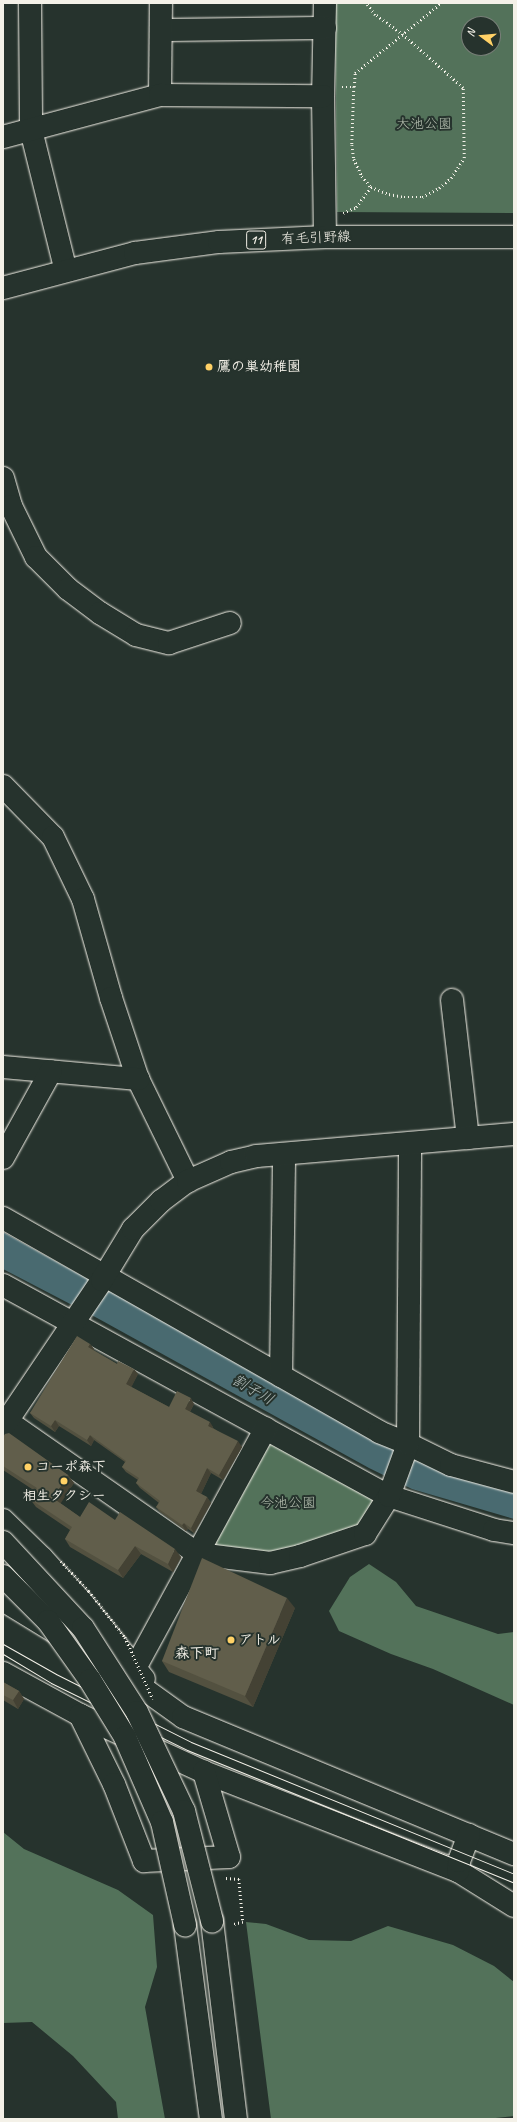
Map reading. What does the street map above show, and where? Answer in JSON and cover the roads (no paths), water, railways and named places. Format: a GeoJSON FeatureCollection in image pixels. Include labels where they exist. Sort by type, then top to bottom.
{"type":"FeatureCollection","features":[{"type":"Feature","properties":{"kind":"street"},"geometry":{"type":"LineString","coordinates":[[30,3],[31,130],[66,271]]}},
{"type":"Feature","properties":{"kind":"street"},"geometry":{"type":"LineString","coordinates":[[160,95],[161,3]]}},
{"type":"Feature","properties":{"kind":"street"},"geometry":{"type":"LineString","coordinates":[[325,3],[323,92],[325,229]]}},
{"type":"Feature","properties":{"kind":"street"},"geometry":{"type":"LineString","coordinates":[[161,30],[325,28]]}},
{"type":"Feature","properties":{"kind":"street"},"geometry":{"type":"LineString","coordinates":[[3,137],[160,95],[323,92]]}},
{"type":"Feature","properties":{"kind":"street","name":"有毛引野線"},"geometry":{"type":"LineString","coordinates":[[3,288],[135,253],[325,229],[514,237]]}},
{"type":"Feature","properties":{"kind":"street"},"geometry":{"type":"LineString","coordinates":[[3,478],[11,506],[36,557],[68,589],[100,613],[136,636],[169,643],[230,623]]}},
{"type":"Feature","properties":{"kind":"street"},"geometry":{"type":"LineString","coordinates":[[3,786],[53,837],[83,899],[111,998],[138,1079],[188,1181]]}},
{"type":"Feature","properties":{"kind":"street"},"geometry":{"type":"LineString","coordinates":[[452,1000],[468,1138]]}},
{"type":"Feature","properties":{"kind":"street"},"geometry":{"type":"LineString","coordinates":[[3,1067],[138,1079]]}},
{"type":"Feature","properties":{"kind":"street"},"geometry":{"type":"LineString","coordinates":[[3,1158],[51,1072]]}},
{"type":"Feature","properties":{"kind":"street"},"geometry":{"type":"LineString","coordinates":[[410,1144],[407,1446],[390,1492],[365,1534],[300,1556],[270,1564],[198,1554],[5,1424],[103,1277],[133,1229],[161,1201],[188,1181],[231,1162],[256,1156],[514,1134]]}},
{"type":"Feature","properties":{"kind":"street"},"geometry":{"type":"LineString","coordinates":[[281,1376],[284,1154]]}},
{"type":"Feature","properties":{"kind":"street"},"geometry":{"type":"LineString","coordinates":[[3,1218],[103,1277],[378,1432],[451,1465],[514,1482]]}},
{"type":"Feature","properties":{"kind":"street"},"geometry":{"type":"LineString","coordinates":[[3,1286],[75,1318],[266,1428],[390,1492],[494,1530],[514,1533]]}},
{"type":"Feature","properties":{"kind":"street"},"geometry":{"type":"LineString","coordinates":[[135,1668],[266,1428]]}},
{"type":"Feature","properties":{"kind":"street"},"geometry":{"type":"LineString","coordinates":[[3,1520],[42,1558],[81,1601],[151,1688],[183,1717]]}},
{"type":"Feature","properties":{"kind":"street"},"geometry":{"type":"LineString","coordinates":[[3,1542],[83,1628],[137,1712],[184,1811],[221,1923],[236,2119]]}},
{"type":"Feature","properties":{"kind":"street"},"geometry":{"type":"LineString","coordinates":[[3,1576],[48,1621],[90,1680],[125,1737],[162,1822],[185,1925],[211,2119]]}},
{"type":"Feature","properties":{"kind":"street"},"geometry":{"type":"LineString","coordinates":[[3,1600],[119,1671],[183,1717],[514,1854]]}},
{"type":"Feature","properties":{"kind":"street"},"geometry":{"type":"LineString","coordinates":[[3,1672],[80,1715],[204,1772],[458,1872],[514,1906]]}},
{"type":"Feature","properties":{"kind":"street"},"geometry":{"type":"LineString","coordinates":[[80,1715],[114,1784],[144,1861],[229,1857],[204,1772]]}},
{"type":"Feature","properties":{"kind":"street"},"geometry":{"type":"LineString","coordinates":[[458,1872],[459,1861],[469,1835]]}},
{"type":"Feature","properties":{"kind":"water","name":"割子川"},"geometry":{"type":"Polygon","coordinates":[[[3,1232],[75,1272],[514,1491],[514,1519],[412,1489],[369,1468],[99,1319],[3,1269],[3,1232]]]}},
{"type":"Feature","properties":{"kind":"tram line"},"geometry":{"type":"LineString","coordinates":[[3,1644],[56,1674],[191,1742],[514,1874]]}},
{"type":"Feature","properties":{"kind":"tram line"},"geometry":{"type":"LineString","coordinates":[[3,1654],[51,1683],[187,1750],[514,1883]]}},
{"type":"Feature","properties":{"kind":"place","name":"鷹の巣幼稚園"},"geometry":{"type":"Point","coordinates":[209,367]}},
{"type":"Feature","properties":{"kind":"place","name":"コーポ森下"},"geometry":{"type":"Point","coordinates":[28,1467]}},
{"type":"Feature","properties":{"kind":"place","name":"相生タクシー"},"geometry":{"type":"Point","coordinates":[64,1481]}},
{"type":"Feature","properties":{"kind":"place","name":"アトル"},"geometry":{"type":"Point","coordinates":[231,1640]}},
{"type":"Feature","properties":{"kind":"district","name":"森下町"},"geometry":{"type":"Point","coordinates":[197,1654]}},
{"type":"Feature","properties":{"kind":"park label","name":"大池公園"},"geometry":{"type":"Point","coordinates":[424,124]}},
{"type":"Feature","properties":{"kind":"park label","name":"今池公園"},"geometry":{"type":"Point","coordinates":[288,1503]}}]}
